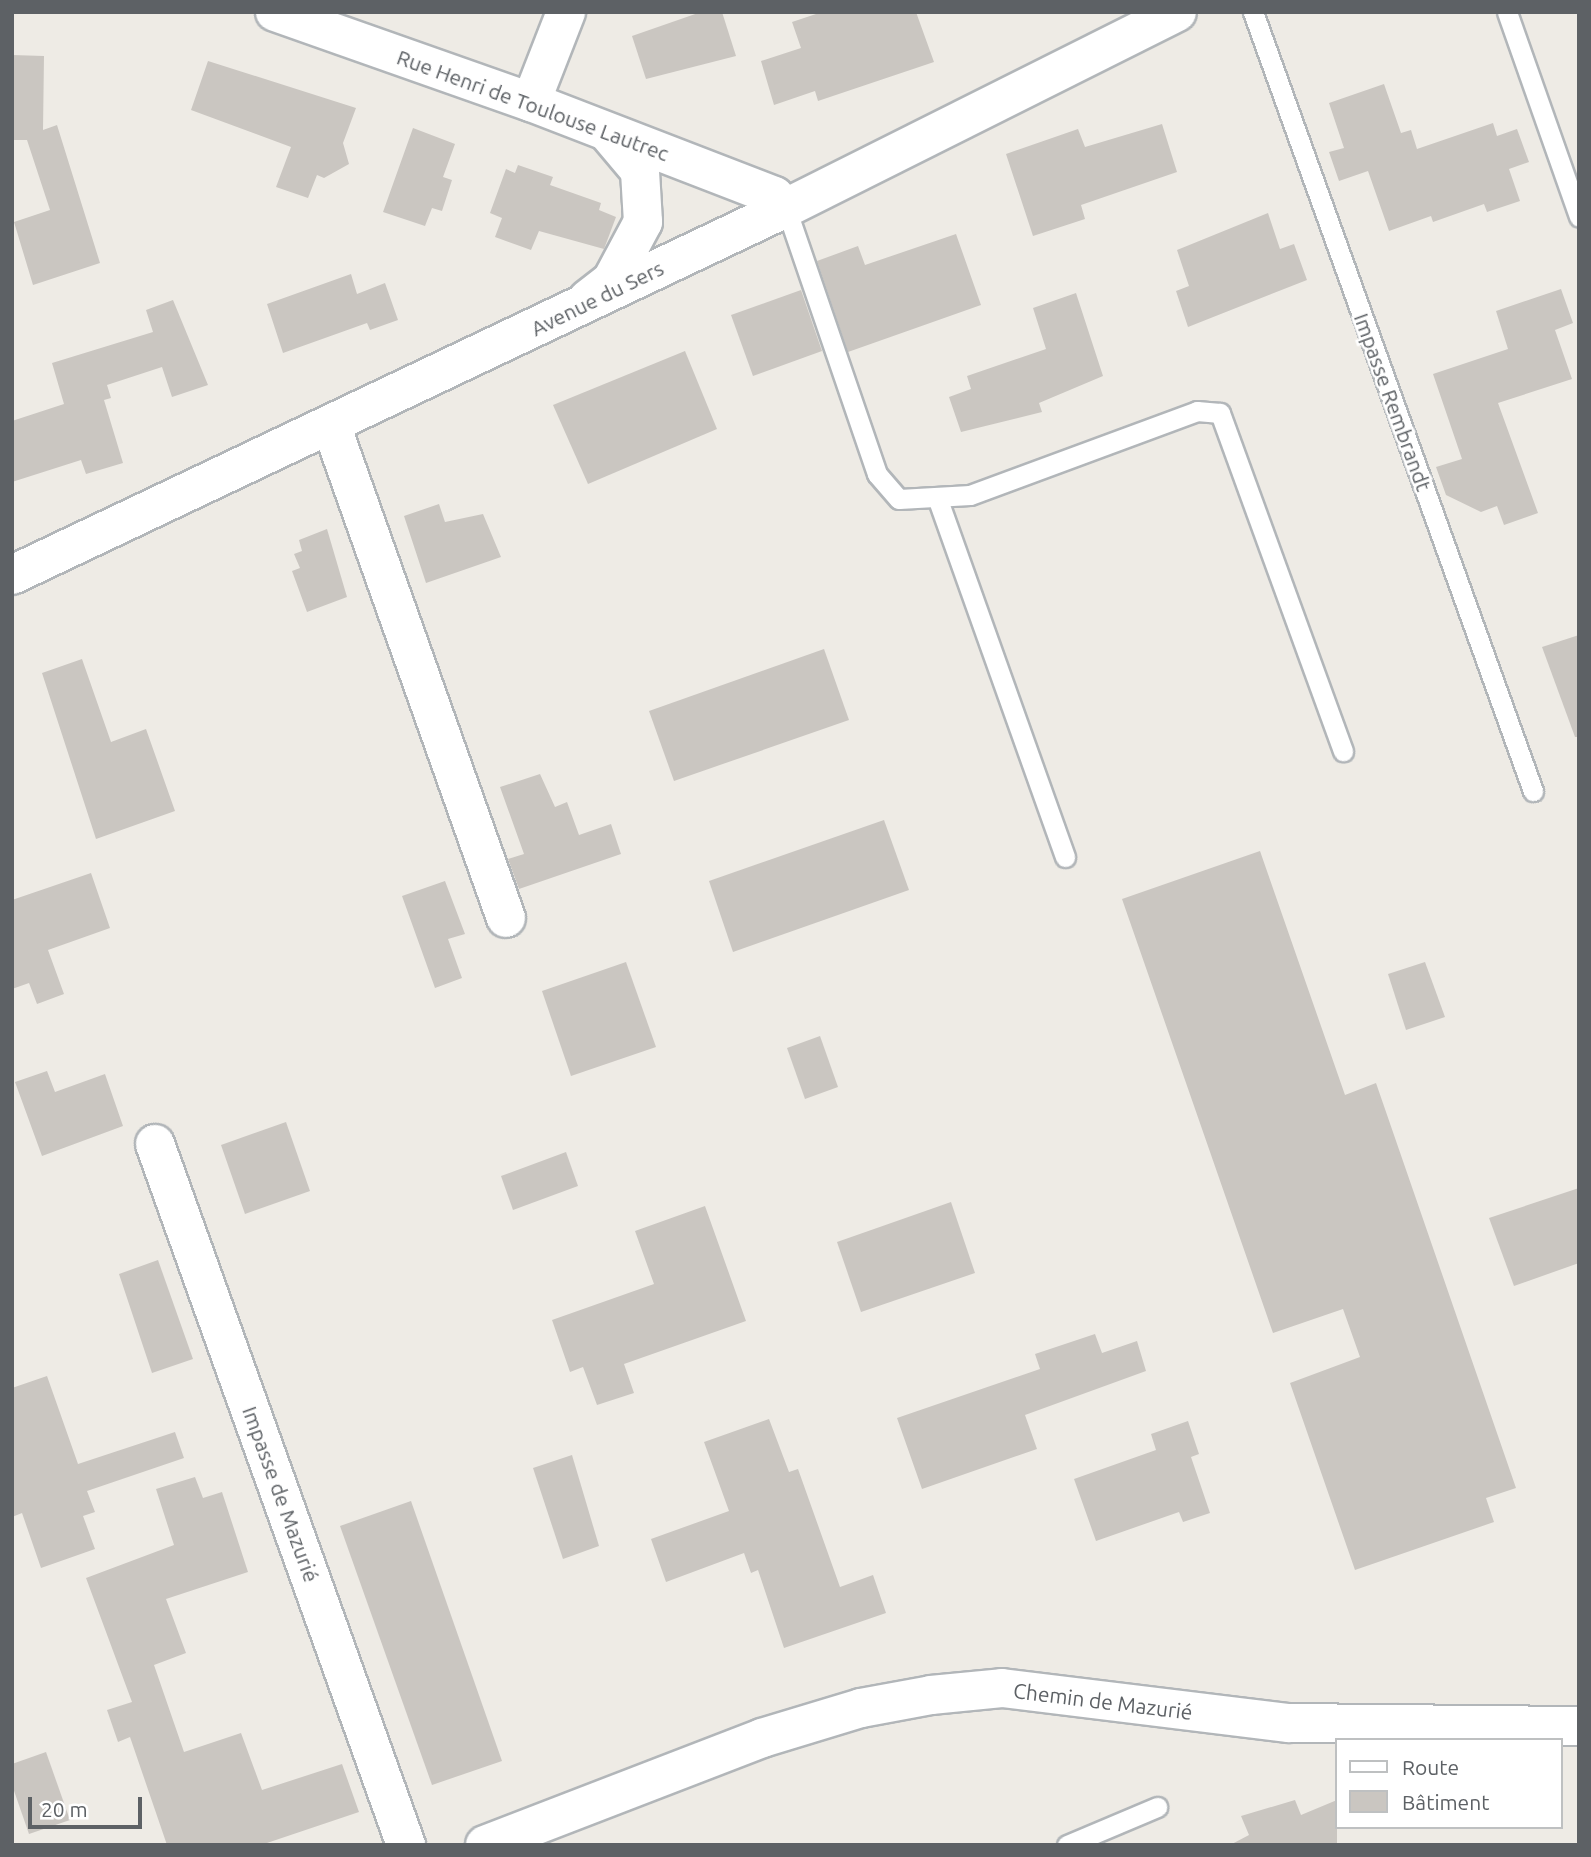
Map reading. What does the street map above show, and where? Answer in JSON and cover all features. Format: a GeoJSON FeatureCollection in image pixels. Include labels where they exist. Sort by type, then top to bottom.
{"type":"FeatureCollection","features":[{"type":"Feature","properties":{"kind":"street","name":"Rue Henri de Toulouse Lautrec"},"geometry":{"type":"LineString","coordinates":[[275,12],[531,102],[774,195],[786,208]]}},
{"type":"Feature","properties":{"kind":"street"},"geometry":{"type":"LineString","coordinates":[[531,102],[566,12]]}},
{"type":"Feature","properties":{"kind":"street","name":"Avenue du Sers"},"geometry":{"type":"LineString","coordinates":[[12,575],[786,208],[1177,12]]}},
{"type":"Feature","properties":{"kind":"street"},"geometry":{"type":"LineString","coordinates":[[573,310],[612,280],[643,222],[640,171],[607,132]]}},
{"type":"Feature","properties":{"kind":"street"},"geometry":{"type":"LineString","coordinates":[[331,425],[506,918]]}},
{"type":"Feature","properties":{"kind":"street","name":"Impasse de Mazurié"},"geometry":{"type":"LineString","coordinates":[[155,1144],[406,1845]]}},
{"type":"Feature","properties":{"kind":"street","name":"Chemin de Mazurié"},"geometry":{"type":"LineString","coordinates":[[496,1843],[861,1708],[1002,1688],[1289,1723],[1579,1726]]}},
{"type":"Feature","properties":{"kind":"lane","name":"Impasse Rembrandt"},"geometry":{"type":"LineString","coordinates":[[1253,12],[1533,791]]}},
{"type":"Feature","properties":{"kind":"lane"},"geometry":{"type":"LineString","coordinates":[[1507,12],[1579,217]]}},
{"type":"Feature","properties":{"kind":"lane"},"geometry":{"type":"LineString","coordinates":[[786,208],[877,474],[899,499],[938,500],[970,495],[1213,408],[1226,425],[1343,751]]}},
{"type":"Feature","properties":{"kind":"lane"},"geometry":{"type":"LineString","coordinates":[[938,500],[1065,857]]}},
{"type":"Feature","properties":{"kind":"lane"},"geometry":{"type":"LineString","coordinates":[[1067,1845],[1157,1807]]}},
{"type":"Feature","properties":{"kind":"building"},"geometry":{"type":"Polygon","coordinates":[[[701,12],[722,12],[736,56],[646,79],[632,36],[701,12]]]}},
{"type":"Feature","properties":{"kind":"building"},"geometry":{"type":"Polygon","coordinates":[[[822,12],[916,12],[934,62],[818,101],[815,91],[774,105],[761,61],[801,48],[792,22],[822,12]]]}},
{"type":"Feature","properties":{"kind":"building"},"geometry":{"type":"Polygon","coordinates":[[[12,55],[44,56],[43,130],[57,125],[100,263],[33,285],[14,222],[50,210],[27,140],[12,140],[12,55]]]}},
{"type":"Feature","properties":{"kind":"building"},"geometry":{"type":"Polygon","coordinates":[[[208,61],[356,108],[343,143],[349,164],[324,178],[317,175],[308,198],[276,187],[291,147],[191,110],[208,61]]]}},
{"type":"Feature","properties":{"kind":"building"},"geometry":{"type":"Polygon","coordinates":[[[1384,84],[1401,133],[1411,130],[1417,149],[1493,123],[1497,136],[1517,129],[1529,162],[1509,169],[1520,201],[1487,212],[1484,204],[1433,222],[1431,216],[1389,231],[1368,171],[1339,181],[1329,152],[1344,148],[1329,103],[1384,84]]]}},
{"type":"Feature","properties":{"kind":"building"},"geometry":{"type":"Polygon","coordinates":[[[1162,124],[1177,172],[1081,205],[1085,219],[1033,236],[1006,154],[1078,129],[1085,147],[1162,124]]]}},
{"type":"Feature","properties":{"kind":"building"},"geometry":{"type":"Polygon","coordinates":[[[413,128],[455,144],[443,177],[452,180],[442,211],[432,208],[425,226],[383,212],[413,128]]]}},
{"type":"Feature","properties":{"kind":"building"},"geometry":{"type":"Polygon","coordinates":[[[518,165],[553,177],[550,185],[601,203],[599,210],[616,217],[604,249],[539,231],[531,250],[495,237],[502,218],[490,213],[506,169],[515,173],[518,165]]]}},
{"type":"Feature","properties":{"kind":"building"},"geometry":{"type":"Polygon","coordinates":[[[1268,213],[1280,249],[1294,244],[1307,280],[1188,327],[1176,291],[1189,286],[1177,250],[1268,213]]]}},
{"type":"Feature","properties":{"kind":"building"},"geometry":{"type":"Polygon","coordinates":[[[956,234],[981,305],[848,352],[817,261],[858,246],[865,265],[956,234]]]}},
{"type":"Feature","properties":{"kind":"building"},"geometry":{"type":"Polygon","coordinates":[[[351,274],[357,294],[385,283],[398,320],[370,330],[367,323],[283,353],[267,304],[351,274]]]}},
{"type":"Feature","properties":{"kind":"building"},"geometry":{"type":"Polygon","coordinates":[[[1561,289],[1573,323],[1555,330],[1572,379],[1498,403],[1538,513],[1504,525],[1497,506],[1481,512],[1446,495],[1436,467],[1462,459],[1433,374],[1508,349],[1496,311],[1561,289]]]}},
{"type":"Feature","properties":{"kind":"building"},"geometry":{"type":"Polygon","coordinates":[[[801,290],[822,351],[753,376],[731,315],[801,290]]]}},
{"type":"Feature","properties":{"kind":"building"},"geometry":{"type":"Polygon","coordinates":[[[1076,293],[1103,376],[1039,403],[1042,412],[961,432],[949,397],[971,389],[967,376],[1046,349],[1033,308],[1076,293]]]}},
{"type":"Feature","properties":{"kind":"building"},"geometry":{"type":"Polygon","coordinates":[[[173,300],[208,385],[172,397],[162,367],[107,385],[111,398],[104,400],[123,463],[86,474],[81,460],[12,482],[12,421],[64,404],[52,363],[153,332],[146,310],[173,300]]]}},
{"type":"Feature","properties":{"kind":"building"},"geometry":{"type":"Polygon","coordinates":[[[685,351],[717,429],[588,484],[553,405],[685,351]]]}},
{"type":"Feature","properties":{"kind":"building"},"geometry":{"type":"Polygon","coordinates":[[[439,504],[445,522],[483,514],[501,557],[426,583],[404,516],[439,504]]]}},
{"type":"Feature","properties":{"kind":"building"},"geometry":{"type":"Polygon","coordinates":[[[327,529],[347,597],[307,612],[292,571],[300,568],[294,554],[302,551],[299,540],[327,529]]]}},
{"type":"Feature","properties":{"kind":"building"},"geometry":{"type":"Polygon","coordinates":[[[1579,635],[1579,737],[1575,737],[1542,647],[1579,635]]]}},
{"type":"Feature","properties":{"kind":"building"},"geometry":{"type":"Polygon","coordinates":[[[824,649],[849,720],[674,781],[649,711],[824,649]]]}},
{"type":"Feature","properties":{"kind":"building"},"geometry":{"type":"Polygon","coordinates":[[[82,659],[111,742],[146,729],[175,811],[96,839],[42,673],[82,659]]]}},
{"type":"Feature","properties":{"kind":"building"},"geometry":{"type":"Polygon","coordinates":[[[540,774],[555,807],[567,802],[579,835],[611,824],[621,854],[519,889],[508,859],[524,854],[500,787],[540,774]]]}},
{"type":"Feature","properties":{"kind":"building"},"geometry":{"type":"Polygon","coordinates":[[[884,820],[909,890],[733,952],[709,881],[884,820]]]}},
{"type":"Feature","properties":{"kind":"building"},"geometry":{"type":"Polygon","coordinates":[[[1260,851],[1345,1095],[1376,1083],[1516,1488],[1486,1498],[1494,1522],[1355,1570],[1290,1383],[1360,1357],[1343,1309],[1273,1333],[1122,899],[1260,851]]]}},
{"type":"Feature","properties":{"kind":"building"},"geometry":{"type":"Polygon","coordinates":[[[91,873],[110,928],[48,950],[64,994],[37,1004],[29,983],[12,989],[12,900],[91,873]]]}},
{"type":"Feature","properties":{"kind":"building"},"geometry":{"type":"Polygon","coordinates":[[[445,881],[465,934],[448,939],[462,978],[435,988],[402,896],[445,881]]]}},
{"type":"Feature","properties":{"kind":"building"},"geometry":{"type":"Polygon","coordinates":[[[626,962],[656,1047],[571,1076],[542,991],[626,962]]]}},
{"type":"Feature","properties":{"kind":"building"},"geometry":{"type":"Polygon","coordinates":[[[1425,962],[1445,1017],[1406,1030],[1388,974],[1425,962]]]}},
{"type":"Feature","properties":{"kind":"building"},"geometry":{"type":"Polygon","coordinates":[[[820,1036],[838,1087],[805,1099],[787,1048],[820,1036]]]}},
{"type":"Feature","properties":{"kind":"building"},"geometry":{"type":"Polygon","coordinates":[[[47,1071],[55,1092],[105,1074],[123,1126],[42,1156],[15,1082],[47,1071]]]}},
{"type":"Feature","properties":{"kind":"building"},"geometry":{"type":"Polygon","coordinates":[[[286,1122],[310,1191],[245,1214],[221,1145],[286,1122]]]}},
{"type":"Feature","properties":{"kind":"building"},"geometry":{"type":"Polygon","coordinates":[[[566,1152],[578,1186],[513,1210],[501,1176],[566,1152]]]}},
{"type":"Feature","properties":{"kind":"building"},"geometry":{"type":"Polygon","coordinates":[[[1579,1188],[1579,1263],[1514,1286],[1489,1218],[1579,1188]]]}},
{"type":"Feature","properties":{"kind":"building"},"geometry":{"type":"Polygon","coordinates":[[[951,1202],[975,1273],[861,1312],[837,1242],[951,1202]]]}},
{"type":"Feature","properties":{"kind":"building"},"geometry":{"type":"Polygon","coordinates":[[[705,1206],[746,1321],[624,1364],[634,1393],[597,1405],[583,1367],[570,1372],[552,1320],[654,1284],[635,1231],[705,1206]]]}},
{"type":"Feature","properties":{"kind":"building"},"geometry":{"type":"Polygon","coordinates":[[[158,1260],[193,1359],[152,1373],[119,1274],[158,1260]]]}},
{"type":"Feature","properties":{"kind":"building"},"geometry":{"type":"Polygon","coordinates":[[[1095,1334],[1102,1353],[1137,1341],[1146,1371],[1025,1415],[1037,1449],[922,1489],[897,1418],[1040,1369],[1035,1354],[1095,1334]]]}},
{"type":"Feature","properties":{"kind":"building"},"geometry":{"type":"Polygon","coordinates":[[[47,1376],[78,1464],[175,1432],[184,1458],[87,1491],[95,1512],[83,1516],[95,1549],[41,1568],[22,1513],[12,1517],[12,1388],[47,1376]]]}},
{"type":"Feature","properties":{"kind":"building"},"geometry":{"type":"Polygon","coordinates":[[[769,1419],[789,1472],[798,1469],[840,1587],[873,1575],[886,1613],[784,1648],[758,1570],[751,1573],[744,1553],[666,1582],[651,1539],[729,1511],[704,1442],[769,1419]]]}},
{"type":"Feature","properties":{"kind":"building"},"geometry":{"type":"Polygon","coordinates":[[[1188,1421],[1199,1454],[1191,1457],[1210,1513],[1183,1522],[1179,1512],[1096,1541],[1074,1479],[1156,1450],[1151,1434],[1188,1421]]]}},
{"type":"Feature","properties":{"kind":"building"},"geometry":{"type":"Polygon","coordinates":[[[572,1455],[599,1546],[563,1559],[533,1468],[572,1455]]]}},
{"type":"Feature","properties":{"kind":"building"},"geometry":{"type":"Polygon","coordinates":[[[195,1477],[203,1498],[222,1492],[248,1572],[166,1599],[186,1653],[154,1665],[184,1752],[241,1733],[262,1790],[342,1764],[359,1812],[261,1845],[167,1845],[130,1737],[118,1742],[107,1710],[132,1702],[86,1578],[174,1545],[156,1489],[195,1477]]]}},
{"type":"Feature","properties":{"kind":"building"},"geometry":{"type":"Polygon","coordinates":[[[411,1501],[502,1761],[432,1785],[340,1526],[411,1501]]]}},
{"type":"Feature","properties":{"kind":"building"},"geometry":{"type":"Polygon","coordinates":[[[46,1752],[70,1820],[29,1834],[12,1785],[12,1764],[46,1752]]]}},
{"type":"Feature","properties":{"kind":"building"},"geometry":{"type":"Polygon","coordinates":[[[1295,1800],[1301,1815],[1336,1800],[1337,1845],[1230,1845],[1249,1835],[1241,1816],[1295,1800]]]}}]}
